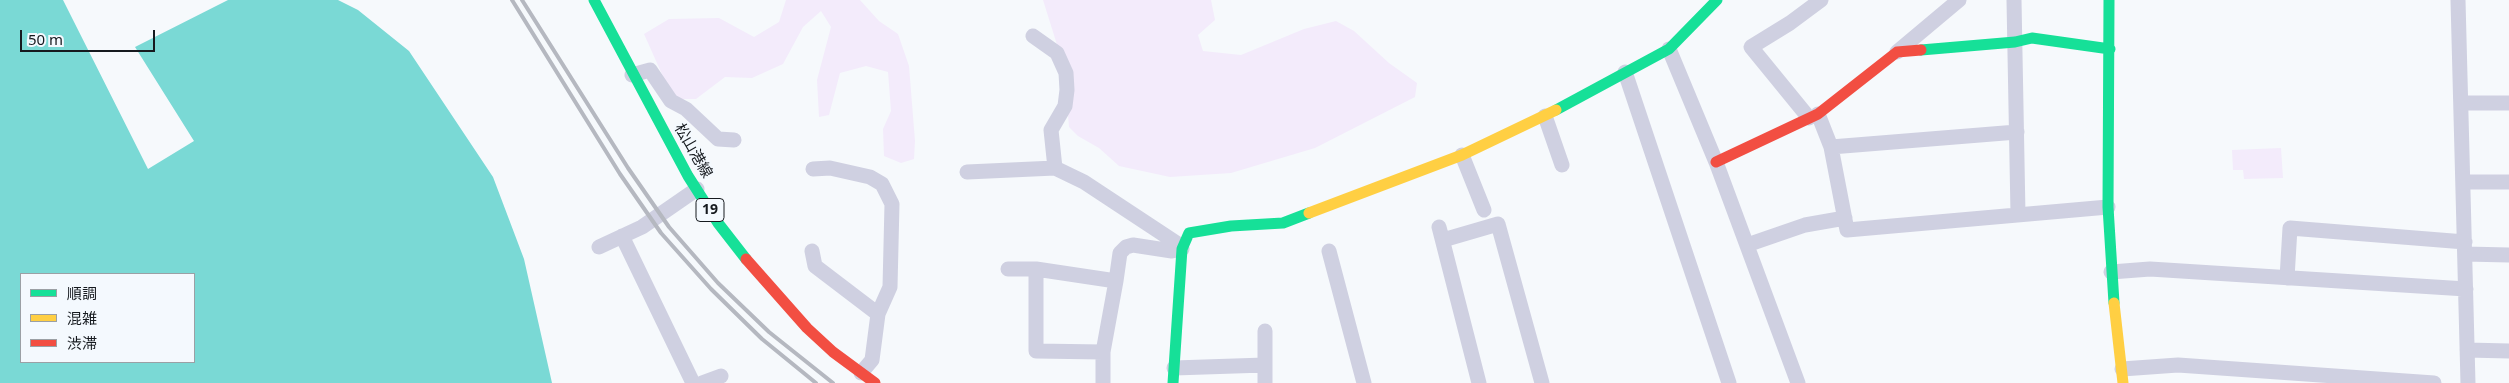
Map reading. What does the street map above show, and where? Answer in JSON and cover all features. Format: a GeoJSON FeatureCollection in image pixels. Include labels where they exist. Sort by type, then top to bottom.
{"type":"FeatureCollection","features":[{"type":"Feature","properties":{"kind":"street","name":"松山港線"},"geometry":{"type":"LineString","coordinates":[[594,0],[632,75],[697,189],[746,260],[782,301],[833,352],[875,383]]}},
{"type":"Feature","properties":{"kind":"street"},"geometry":{"type":"LineString","coordinates":[[1265,365],[1173,376],[1182,249],[1189,233],[1231,226],[1284,223],[1462,155],[1546,116],[1669,49],[1717,0]]}},
{"type":"Feature","properties":{"kind":"street"},"geometry":{"type":"LineString","coordinates":[[1821,0],[1790,23],[1750,47],[1814,116],[1831,147],[1847,230],[2108,207]]}},
{"type":"Feature","properties":{"kind":"street"},"geometry":{"type":"LineString","coordinates":[[1716,162],[1814,116],[1897,52],[1959,0]]}},
{"type":"Feature","properties":{"kind":"street"},"geometry":{"type":"LineString","coordinates":[[2014,0],[2018,214]]}},
{"type":"Feature","properties":{"kind":"street"},"geometry":{"type":"LineString","coordinates":[[2109,0],[2108,207],[2111,272],[2123,376],[2178,365],[2288,378],[2434,383]]}},
{"type":"Feature","properties":{"kind":"street"},"geometry":{"type":"LineString","coordinates":[[2458,0],[2468,383]]}},
{"type":"Feature","properties":{"kind":"street"},"geometry":{"type":"LineString","coordinates":[[1033,36],[1057,53],[1066,73],[1065,106],[1051,130],[1055,168]]}},
{"type":"Feature","properties":{"kind":"street"},"geometry":{"type":"LineString","coordinates":[[1897,52],[2015,42],[2032,38],[2110,49]]}},
{"type":"Feature","properties":{"kind":"street"},"geometry":{"type":"LineString","coordinates":[[1669,49],[1716,162],[1798,383]]}},
{"type":"Feature","properties":{"kind":"street"},"geometry":{"type":"LineString","coordinates":[[632,75],[650,70],[671,101],[686,109],[718,139],[734,140]]}},
{"type":"Feature","properties":{"kind":"street"},"geometry":{"type":"LineString","coordinates":[[1625,72],[1729,383]]}},
{"type":"Feature","properties":{"kind":"street"},"geometry":{"type":"LineString","coordinates":[[2461,103],[2509,103]]}},
{"type":"Feature","properties":{"kind":"street"},"geometry":{"type":"LineString","coordinates":[[1546,116],[1562,165]]}},
{"type":"Feature","properties":{"kind":"street"},"geometry":{"type":"LineString","coordinates":[[1831,147],[2017,132]]}},
{"type":"Feature","properties":{"kind":"street"},"geometry":{"type":"LineString","coordinates":[[1462,155],[1484,210]]}},
{"type":"Feature","properties":{"kind":"street"},"geometry":{"type":"LineString","coordinates":[[813,169],[830,168],[870,176],[882,184],[892,204],[890,287],[878,314],[872,360],[861,373]]}},
{"type":"Feature","properties":{"kind":"street"},"geometry":{"type":"LineString","coordinates":[[967,172],[1055,168],[1084,182],[1178,244],[1182,249]]}},
{"type":"Feature","properties":{"kind":"street"},"geometry":{"type":"LineString","coordinates":[[2463,182],[2509,182]]}},
{"type":"Feature","properties":{"kind":"street"},"geometry":{"type":"LineString","coordinates":[[599,247],[642,227],[697,189]]}},
{"type":"Feature","properties":{"kind":"street"},"geometry":{"type":"LineString","coordinates":[[1747,246],[1805,225],[1845,218]]}},
{"type":"Feature","properties":{"kind":"street"},"geometry":{"type":"LineString","coordinates":[[1473,382],[1441,234],[1498,224],[1542,383]]}},
{"type":"Feature","properties":{"kind":"street"},"geometry":{"type":"LineString","coordinates":[[2287,278],[2290,228],[2465,248],[2509,255]]}},
{"type":"Feature","properties":{"kind":"street"},"geometry":{"type":"LineString","coordinates":[[622,236],[693,383]]}},
{"type":"Feature","properties":{"kind":"street"},"geometry":{"type":"LineString","coordinates":[[1103,383],[1103,352],[1120,253],[1126,247],[1133,245],[1172,251],[1182,249]]}},
{"type":"Feature","properties":{"kind":"street"},"geometry":{"type":"LineString","coordinates":[[812,251],[815,266],[878,314]]}},
{"type":"Feature","properties":{"kind":"street"},"geometry":{"type":"LineString","coordinates":[[1329,251],[1364,383]]}},
{"type":"Feature","properties":{"kind":"street"},"geometry":{"type":"LineString","coordinates":[[1008,269],[1036,270],[1116,281]]}},
{"type":"Feature","properties":{"kind":"street"},"geometry":{"type":"LineString","coordinates":[[2111,272],[2150,269],[2466,289]]}},
{"type":"Feature","properties":{"kind":"street"},"geometry":{"type":"LineString","coordinates":[[1036,270],[1036,351],[1103,352]]}},
{"type":"Feature","properties":{"kind":"street"},"geometry":{"type":"LineString","coordinates":[[1265,331],[1265,383]]}},
{"type":"Feature","properties":{"kind":"street"},"geometry":{"type":"LineString","coordinates":[[2468,350],[2509,351]]}},
{"type":"Feature","properties":{"kind":"shaded area"},"geometry":{"type":"Polygon","coordinates":[[[786,0],[860,0],[879,21],[898,34],[909,66],[915,141],[914,159],[901,163],[884,156],[883,129],[891,111],[888,72],[866,66],[840,73],[829,115],[819,117],[817,80],[831,27],[821,11],[803,27],[783,64],[752,78],[725,77],[696,99],[673,99],[644,34],[669,19],[719,18],[754,37],[779,22],[786,0]]]}},
{"type":"Feature","properties":{"kind":"shaded area"},"geometry":{"type":"Polygon","coordinates":[[[1043,0],[1211,0],[1215,20],[1198,35],[1203,51],[1241,55],[1304,29],[1336,21],[1354,31],[1389,63],[1417,83],[1415,97],[1315,148],[1231,173],[1170,177],[1119,166],[1099,148],[1078,136],[1069,127],[1064,67],[1043,0]]]}},
{"type":"Feature","properties":{"kind":"shaded area"},"geometry":{"type":"Polygon","coordinates":[[[2281,148],[2283,178],[2244,179],[2243,170],[2233,170],[2232,150],[2281,148]]]}},
{"type":"Feature","properties":{"kind":"water"},"geometry":{"type":"Polygon","coordinates":[[[0,0],[63,0],[148,169],[194,141],[135,47],[228,0],[338,0],[358,10],[409,51],[493,177],[524,259],[552,383],[0,383],[0,0]]]}},
{"type":"Feature","properties":{"kind":"railway"},"geometry":{"type":"LineString","coordinates":[[512,0],[620,174],[661,233],[711,289],[762,339],[816,383]]}},
{"type":"Feature","properties":{"kind":"railway"},"geometry":{"type":"LineString","coordinates":[[522,0],[628,168],[669,227],[718,283],[769,332],[833,383]]}},
{"type":"Feature","properties":{"kind":"traffic: fast"},"geometry":{"type":"LineString","coordinates":[[594,0],[688,176],[718,223],[746,259]]}},
{"type":"Feature","properties":{"kind":"traffic: fast"},"geometry":{"type":"LineString","coordinates":[[1556,110],[1669,49],[1717,0]]}},
{"type":"Feature","properties":{"kind":"traffic: fast"},"geometry":{"type":"LineString","coordinates":[[2109,0],[2108,207],[2114,303]]}},
{"type":"Feature","properties":{"kind":"traffic: fast"},"geometry":{"type":"LineString","coordinates":[[1921,50],[2015,42],[2032,38],[2110,49]]}},
{"type":"Feature","properties":{"kind":"traffic: fast"},"geometry":{"type":"LineString","coordinates":[[1173,383],[1182,249],[1189,233],[1231,226],[1283,223],[1309,213]]}},
{"type":"Feature","properties":{"kind":"traffic: slow"},"geometry":{"type":"LineString","coordinates":[[1309,213],[1462,155],[1556,110]]}},
{"type":"Feature","properties":{"kind":"traffic: slow"},"geometry":{"type":"LineString","coordinates":[[2114,303],[2123,383]]}},
{"type":"Feature","properties":{"kind":"traffic: jam"},"geometry":{"type":"LineString","coordinates":[[1716,162],[1818,114],[1897,52],[1921,50]]}},
{"type":"Feature","properties":{"kind":"traffic: jam"},"geometry":{"type":"LineString","coordinates":[[746,259],[807,328],[833,352],[875,383]]}}]}
